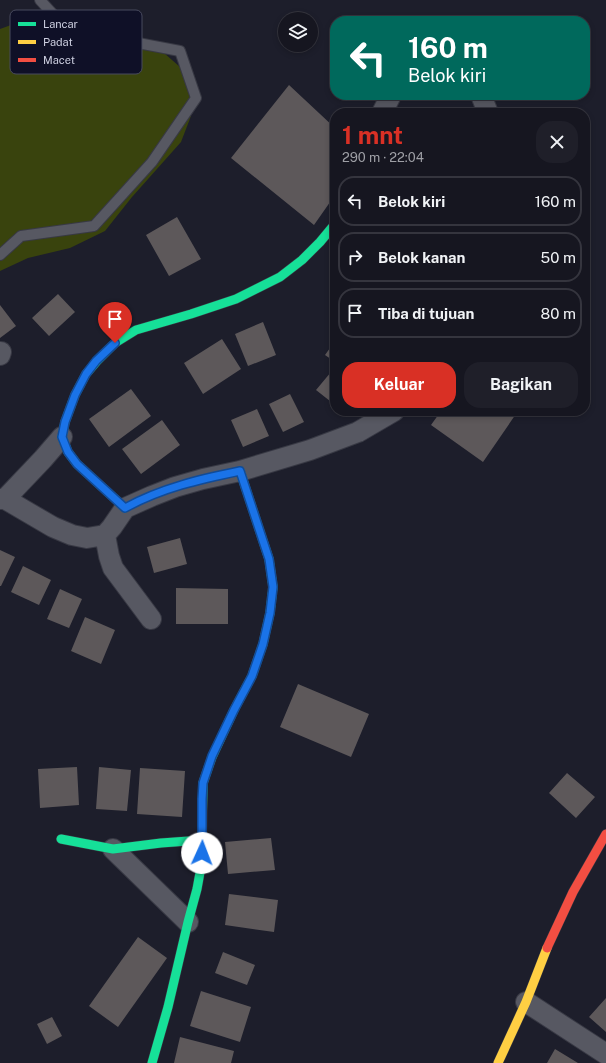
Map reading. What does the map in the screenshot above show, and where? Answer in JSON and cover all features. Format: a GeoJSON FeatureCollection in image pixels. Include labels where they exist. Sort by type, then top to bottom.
{"type":"FeatureCollection","features":[{"type":"Feature","properties":{"kind":"street"},"geometry":{"type":"LineString","coordinates":[[330,230],[302,260],[280,277],[236,299],[136,330],[115,343],[96,361],[86,374],[75,395],[65,422],[62,437],[43,460],[3,499],[72,535],[88,538],[105,535],[125,508],[145,499],[175,487],[240,471],[310,450],[358,432],[382,416]]}},
{"type":"Feature","properties":{"kind":"street"},"geometry":{"type":"LineString","coordinates":[[62,437],[68,452],[77,464],[125,508]]}},
{"type":"Feature","properties":{"kind":"street"},"geometry":{"type":"LineString","coordinates":[[152,1063],[168,1007],[197,889],[201,867],[203,783],[212,756],[252,676],[263,644],[270,613],[273,587],[269,559],[240,471]]}},
{"type":"Feature","properties":{"kind":"street"},"geometry":{"type":"LineString","coordinates":[[105,535],[113,568],[151,618]]}},
{"type":"Feature","properties":{"kind":"street"},"geometry":{"type":"LineString","coordinates":[[498,1063],[573,892],[606,834]]}},
{"type":"Feature","properties":{"kind":"street"},"geometry":{"type":"LineString","coordinates":[[61,839],[113,849],[160,843],[202,840]]}},
{"type":"Feature","properties":{"kind":"street"},"geometry":{"type":"LineString","coordinates":[[113,849],[188,922]]}},
{"type":"Feature","properties":{"kind":"street"},"geometry":{"type":"LineString","coordinates":[[526,1002],[606,1054]]}},
{"type":"Feature","properties":{"kind":"lane"},"geometry":{"type":"LineString","coordinates":[[40,0],[49,10]]}},
{"type":"Feature","properties":{"kind":"lane"},"geometry":{"type":"LineString","coordinates":[[0,255],[21,236],[94,226],[152,162],[196,98],[180,51],[142,44]]}},
{"type":"Feature","properties":{"kind":"green space"},"geometry":{"type":"Polygon","coordinates":[[[10,25],[10,74],[142,74],[142,49],[164,53],[180,67],[191,86],[191,116],[181,142],[132,197],[105,231],[70,248],[28,258],[0,271],[0,29],[10,25]]]}},
{"type":"Feature","properties":{"kind":"building"},"geometry":{"type":"Polygon","coordinates":[[[289,85],[330,123],[330,202],[314,225],[231,158],[289,85]]]}},
{"type":"Feature","properties":{"kind":"building"},"geometry":{"type":"Polygon","coordinates":[[[177,217],[201,259],[169,276],[146,235],[177,217]]]}},
{"type":"Feature","properties":{"kind":"building"},"geometry":{"type":"Polygon","coordinates":[[[58,294],[75,312],[49,336],[32,318],[58,294]]]}},
{"type":"Feature","properties":{"kind":"building"},"geometry":{"type":"Polygon","coordinates":[[[0,305],[16,326],[0,338],[0,305]]]}},
{"type":"Feature","properties":{"kind":"building"},"geometry":{"type":"Polygon","coordinates":[[[263,322],[276,355],[248,366],[235,334],[263,322]]]}},
{"type":"Feature","properties":{"kind":"building"},"geometry":{"type":"Polygon","coordinates":[[[222,339],[241,369],[203,394],[184,363],[222,339]]]}},
{"type":"Feature","properties":{"kind":"building"},"geometry":{"type":"Polygon","coordinates":[[[330,348],[330,358],[325,355],[330,348]]]}},
{"type":"Feature","properties":{"kind":"building"},"geometry":{"type":"Polygon","coordinates":[[[330,373],[330,401],[316,390],[330,373]]]}},
{"type":"Feature","properties":{"kind":"building"},"geometry":{"type":"Polygon","coordinates":[[[131,389],[151,416],[109,447],[89,419],[131,389]]]}},
{"type":"Feature","properties":{"kind":"building"},"geometry":{"type":"Polygon","coordinates":[[[290,394],[304,422],[283,432],[269,404],[290,394]]]}},
{"type":"Feature","properties":{"kind":"building"},"geometry":{"type":"Polygon","coordinates":[[[257,409],[269,436],[243,447],[231,420],[257,409]]]}},
{"type":"Feature","properties":{"kind":"building"},"geometry":{"type":"Polygon","coordinates":[[[437,416],[515,416],[483,462],[431,425],[437,416]]]}},
{"type":"Feature","properties":{"kind":"building"},"geometry":{"type":"Polygon","coordinates":[[[162,420],[180,445],[141,474],[122,449],[162,420]]]}},
{"type":"Feature","properties":{"kind":"building"},"geometry":{"type":"Polygon","coordinates":[[[180,538],[187,564],[154,573],[147,547],[180,538]]]}},
{"type":"Feature","properties":{"kind":"building"},"geometry":{"type":"Polygon","coordinates":[[[0,550],[15,557],[1,586],[0,586],[0,550]]]}},
{"type":"Feature","properties":{"kind":"building"},"geometry":{"type":"Polygon","coordinates":[[[23,566],[51,580],[39,605],[11,592],[23,566]]]}},
{"type":"Feature","properties":{"kind":"building"},"geometry":{"type":"Polygon","coordinates":[[[176,588],[228,589],[228,624],[176,624],[176,588]]]}},
{"type":"Feature","properties":{"kind":"building"},"geometry":{"type":"Polygon","coordinates":[[[60,589],[82,599],[69,628],[47,619],[60,589]]]}},
{"type":"Feature","properties":{"kind":"building"},"geometry":{"type":"Polygon","coordinates":[[[85,617],[115,630],[101,664],[71,651],[85,617]]]}},
{"type":"Feature","properties":{"kind":"building"},"geometry":{"type":"Polygon","coordinates":[[[298,684],[369,714],[351,757],[280,727],[298,684]]]}},
{"type":"Feature","properties":{"kind":"building"},"geometry":{"type":"Polygon","coordinates":[[[77,767],[79,805],[40,808],[38,769],[77,767]]]}},
{"type":"Feature","properties":{"kind":"building"},"geometry":{"type":"Polygon","coordinates":[[[99,767],[131,770],[127,811],[96,809],[99,767]]]}},
{"type":"Feature","properties":{"kind":"building"},"geometry":{"type":"Polygon","coordinates":[[[140,768],[185,771],[182,817],[137,814],[140,768]]]}},
{"type":"Feature","properties":{"kind":"building"},"geometry":{"type":"Polygon","coordinates":[[[567,773],[595,797],[576,818],[549,793],[567,773]]]}},
{"type":"Feature","properties":{"kind":"building"},"geometry":{"type":"Polygon","coordinates":[[[271,838],[275,870],[228,874],[225,842],[271,838]]]}},
{"type":"Feature","properties":{"kind":"building"},"geometry":{"type":"Polygon","coordinates":[[[229,894],[278,900],[274,932],[225,925],[229,894]]]}},
{"type":"Feature","properties":{"kind":"building"},"geometry":{"type":"Polygon","coordinates":[[[138,937],[167,958],[118,1027],[89,1006],[138,937]]]}},
{"type":"Feature","properties":{"kind":"building"},"geometry":{"type":"Polygon","coordinates":[[[223,952],[255,965],[247,985],[215,973],[223,952]]]}},
{"type":"Feature","properties":{"kind":"building"},"geometry":{"type":"Polygon","coordinates":[[[201,991],[251,1007],[240,1042],[190,1026],[201,991]]]}},
{"type":"Feature","properties":{"kind":"building"},"geometry":{"type":"Polygon","coordinates":[[[606,998],[606,1032],[589,1017],[606,998]]]}},
{"type":"Feature","properties":{"kind":"building"},"geometry":{"type":"Polygon","coordinates":[[[52,1017],[62,1036],[47,1044],[37,1024],[52,1017]]]}},
{"type":"Feature","properties":{"kind":"building"},"geometry":{"type":"Polygon","coordinates":[[[180,1037],[234,1051],[231,1063],[174,1063],[180,1037]]]}},
{"type":"Feature","properties":{"kind":"building"},"geometry":{"type":"Polygon","coordinates":[[[555,1049],[578,1063],[547,1063],[555,1049]]]}},
{"type":"Feature","properties":{"kind":"traffic: fast"},"geometry":{"type":"LineString","coordinates":[[125,508],[77,464],[68,452],[62,437],[65,422],[75,395],[86,374],[115,343],[136,330],[236,299],[280,277],[302,260],[330,230]]}},
{"type":"Feature","properties":{"kind":"traffic: fast"},"geometry":{"type":"LineString","coordinates":[[202,840],[203,783],[212,757],[252,676],[263,644],[270,613],[273,587],[269,559],[240,471]]}},
{"type":"Feature","properties":{"kind":"traffic: fast"},"geometry":{"type":"LineString","coordinates":[[61,839],[113,849],[202,840],[201,867],[197,889],[168,1007],[152,1063]]}},
{"type":"Feature","properties":{"kind":"traffic: slow"},"geometry":{"type":"LineString","coordinates":[[498,1063],[526,1002],[547,948]]}},
{"type":"Feature","properties":{"kind":"traffic: jam"},"geometry":{"type":"LineString","coordinates":[[547,948],[573,892],[606,834]]}},
{"type":"Feature","properties":{"kind":"route"},"geometry":{"type":"LineString","coordinates":[[115,343],[96,361],[86,374],[75,395],[65,422],[62,437],[68,452],[77,464],[125,508],[175,487],[240,471],[269,559],[273,587],[270,613],[263,644],[252,676],[212,756],[203,783],[202,853]]}}]}
